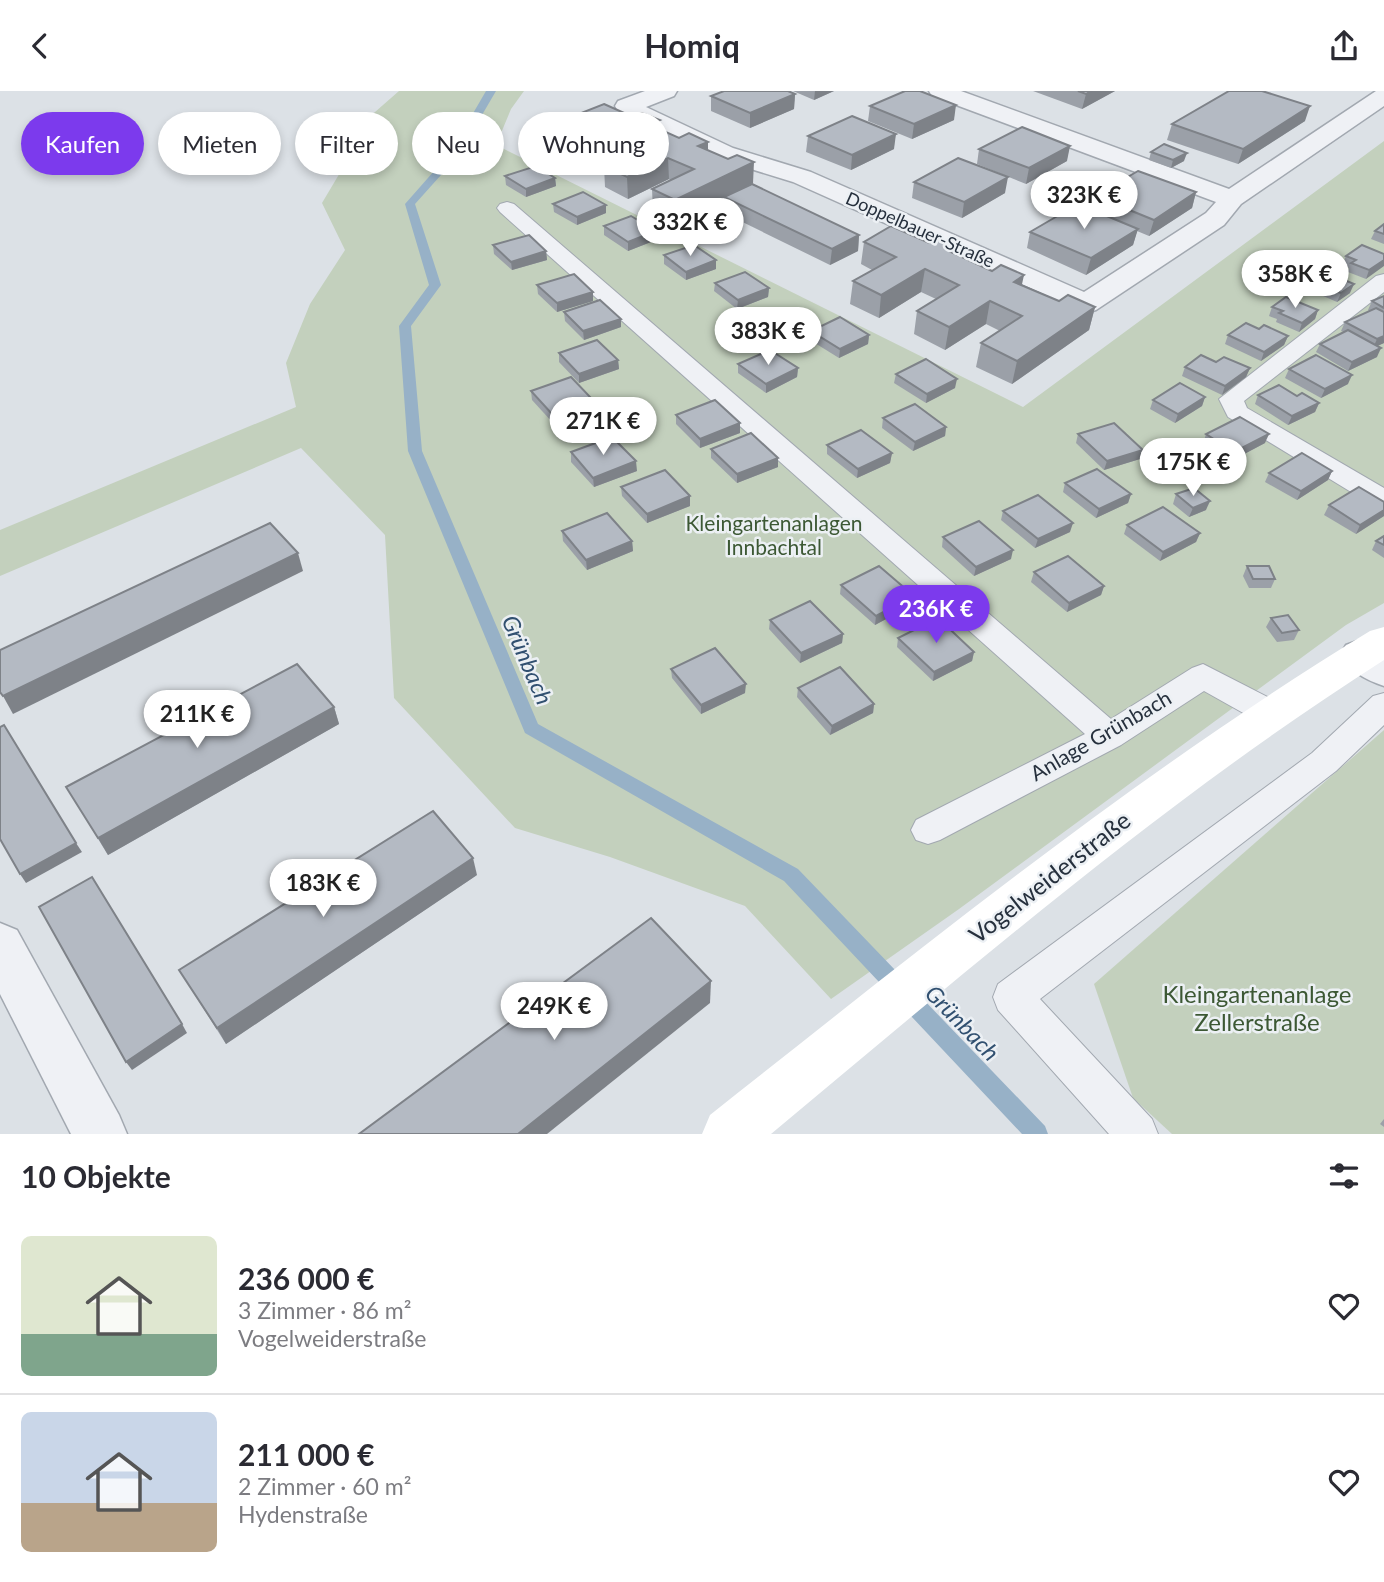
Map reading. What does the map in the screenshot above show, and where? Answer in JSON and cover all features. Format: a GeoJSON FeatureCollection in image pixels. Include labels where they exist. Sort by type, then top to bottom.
{"type":"FeatureCollection","features":[{"type":"Feature","properties":{"kind":"main road","name":"Vogelweiderstraße"},"geometry":{"type":"LineString","coordinates":[[729,1134],[943,961],[1166,789],[1272,714],[1376,656]]}},
{"type":"Feature","properties":{"kind":"street","name":"Doppelbauer-Straße"},"geometry":{"type":"LineString","coordinates":[[666,91],[626,106],[724,153],[802,177],[1086,304],[1215,219],[1232,199],[1384,96]]}},
{"type":"Feature","properties":{"kind":"street"},"geometry":{"type":"LineString","coordinates":[[940,91],[1232,199]]}},
{"type":"Feature","properties":{"kind":"street"},"geometry":{"type":"LineString","coordinates":[[0,944],[100,1134]]}},
{"type":"Feature","properties":{"kind":"lane"},"geometry":{"type":"LineString","coordinates":[[507,208],[1109,736]]}},
{"type":"Feature","properties":{"kind":"lane"},"geometry":{"type":"LineString","coordinates":[[1384,281],[1231,399],[1237,412],[1384,500]]}},
{"type":"Feature","properties":{"kind":"lane","name":"Anlage Grünbach"},"geometry":{"type":"LineString","coordinates":[[928,830],[1109,736],[1203,676],[1272,714]]}},
{"type":"Feature","properties":{"kind":"lane"},"geometry":{"type":"LineString","coordinates":[[1137,1134],[1012,997],[1324,762],[1384,705]]}},
{"type":"Feature","properties":{"kind":"green space","name":"Kleingartenanlagen Innbachtal"},"geometry":{"type":"Polygon","coordinates":[[[399,91],[524,91],[511,109],[504,126],[504,112],[412,112],[412,175],[504,175],[504,149],[518,156],[518,175],[556,175],[1023,407],[1384,141],[1384,603],[1346,625],[959,909],[831,999],[745,906],[610,857],[515,828],[394,698],[385,535],[301,448],[0,576],[0,530],[296,407],[286,363],[310,304],[345,250],[322,203],[339,175],[398,175],[398,112],[375,112],[399,91]]]}},
{"type":"Feature","properties":{"kind":"green space","name":"Kleingartenanlage Zellerstraße"},"geometry":{"type":"Polygon","coordinates":[[[1384,730],[1384,1134],[1172,1134],[1133,1098],[1094,984],[1384,730]]]}},
{"type":"Feature","properties":{"kind":"building"},"geometry":{"type":"Polygon","coordinates":[[[724,91],[788,91],[795,94],[750,113],[711,96],[724,91]]]}},
{"type":"Feature","properties":{"kind":"building"},"geometry":{"type":"Polygon","coordinates":[[[905,91],[920,91],[956,105],[914,124],[870,106],[905,91]]]}},
{"type":"Feature","properties":{"kind":"building"},"geometry":{"type":"Polygon","coordinates":[[[1229,91],[1262,91],[1310,106],[1243,149],[1172,124],[1229,91]]]}},
{"type":"Feature","properties":{"kind":"building"},"geometry":{"type":"Polygon","coordinates":[[[604,104],[622,112],[584,112],[604,104]]]}},
{"type":"Feature","properties":{"kind":"building"},"geometry":{"type":"Polygon","coordinates":[[[852,116],[896,134],[852,155],[808,136],[852,116]]]}},
{"type":"Feature","properties":{"kind":"building"},"geometry":{"type":"Polygon","coordinates":[[[1022,127],[1070,146],[1029,168],[979,149],[1022,127]]]}},
{"type":"Feature","properties":{"kind":"building"},"geometry":{"type":"Polygon","coordinates":[[[689,133],[708,142],[698,146],[728,159],[737,155],[754,162],[675,200],[652,189],[694,169],[669,158],[669,134],[679,138],[689,133]]]}},
{"type":"Feature","properties":{"kind":"building"},"geometry":{"type":"Polygon","coordinates":[[[1164,144],[1187,153],[1173,160],[1151,152],[1164,144]]]}},
{"type":"Feature","properties":{"kind":"building"},"geometry":{"type":"Polygon","coordinates":[[[958,158],[1008,177],[964,202],[914,182],[958,158]]]}},
{"type":"Feature","properties":{"kind":"building"},"geometry":{"type":"Polygon","coordinates":[[[1138,171],[1196,192],[1154,220],[1095,196],[1138,171]]]}},
{"type":"Feature","properties":{"kind":"building"},"geometry":{"type":"Polygon","coordinates":[[[518,172],[518,175],[550,175],[555,178],[526,189],[505,176],[518,172]]]}},
{"type":"Feature","properties":{"kind":"building"},"geometry":{"type":"Polygon","coordinates":[[[752,184],[859,235],[832,249],[724,197],[752,184]]]}},
{"type":"Feature","properties":{"kind":"building"},"geometry":{"type":"Polygon","coordinates":[[[583,192],[606,205],[577,217],[553,204],[583,192]]]}},
{"type":"Feature","properties":{"kind":"building"},"geometry":{"type":"Polygon","coordinates":[[[1078,204],[1138,229],[1091,258],[1030,232],[1078,204]]]}},
{"type":"Feature","properties":{"kind":"building"},"geometry":{"type":"Polygon","coordinates":[[[631,216],[656,231],[628,242],[604,226],[631,216]]]}},
{"type":"Feature","properties":{"kind":"building"},"geometry":{"type":"Polygon","coordinates":[[[1384,224],[1384,234],[1375,231],[1384,224]]]}},
{"type":"Feature","properties":{"kind":"building"},"geometry":{"type":"Polygon","coordinates":[[[891,226],[929,243],[938,238],[959,247],[951,252],[992,271],[1001,265],[1024,275],[1014,282],[1059,301],[1068,295],[1095,307],[1017,361],[981,343],[1022,316],[990,301],[949,327],[917,311],[959,285],[925,269],[881,295],[853,281],[896,257],[864,242],[891,226]]]}},
{"type":"Feature","properties":{"kind":"building"},"geometry":{"type":"Polygon","coordinates":[[[529,235],[546,251],[511,262],[493,245],[529,235]]]}},
{"type":"Feature","properties":{"kind":"building"},"geometry":{"type":"Polygon","coordinates":[[[694,245],[716,260],[686,272],[664,255],[694,245]]]}},
{"type":"Feature","properties":{"kind":"building"},"geometry":{"type":"Polygon","coordinates":[[[1362,245],[1384,254],[1384,260],[1369,270],[1351,263],[1356,260],[1346,256],[1362,245]]]}},
{"type":"Feature","properties":{"kind":"building"},"geometry":{"type":"Polygon","coordinates":[[[745,272],[769,288],[738,300],[715,283],[745,272]]]}},
{"type":"Feature","properties":{"kind":"building"},"geometry":{"type":"Polygon","coordinates":[[[574,274],[593,292],[557,303],[537,285],[574,274]]]}},
{"type":"Feature","properties":{"kind":"building"},"geometry":{"type":"Polygon","coordinates":[[[1330,274],[1354,284],[1341,293],[1317,283],[1330,274]]]}},
{"type":"Feature","properties":{"kind":"building"},"geometry":{"type":"Polygon","coordinates":[[[1384,296],[1384,308],[1372,301],[1384,296]]]}},
{"type":"Feature","properties":{"kind":"building"},"geometry":{"type":"Polygon","coordinates":[[[1286,297],[1318,310],[1302,323],[1272,307],[1286,297]]]}},
{"type":"Feature","properties":{"kind":"building"},"geometry":{"type":"Polygon","coordinates":[[[600,300],[621,319],[583,331],[564,312],[600,300]]]}},
{"type":"Feature","properties":{"kind":"building"},"geometry":{"type":"Polygon","coordinates":[[[1376,308],[1384,312],[1384,336],[1377,339],[1345,322],[1376,308]]]}},
{"type":"Feature","properties":{"kind":"building"},"geometry":{"type":"Polygon","coordinates":[[[840,317],[869,335],[840,349],[811,331],[840,317]]]}},
{"type":"Feature","properties":{"kind":"building"},"geometry":{"type":"Polygon","coordinates":[[[1246,323],[1259,329],[1264,325],[1288,336],[1264,352],[1228,335],[1246,323]]]}},
{"type":"Feature","properties":{"kind":"building"},"geometry":{"type":"Polygon","coordinates":[[[1348,330],[1381,348],[1352,362],[1320,344],[1348,330]]]}},
{"type":"Feature","properties":{"kind":"building"},"geometry":{"type":"Polygon","coordinates":[[[597,340],[618,360],[579,374],[559,353],[597,340]]]}},
{"type":"Feature","properties":{"kind":"building"},"geometry":{"type":"Polygon","coordinates":[[[770,350],[798,368],[766,384],[738,364],[770,350]]]}},
{"type":"Feature","properties":{"kind":"building"},"geometry":{"type":"Polygon","coordinates":[[[1201,355],[1216,362],[1224,357],[1250,368],[1225,386],[1185,367],[1201,355]]]}},
{"type":"Feature","properties":{"kind":"building"},"geometry":{"type":"Polygon","coordinates":[[[1316,355],[1352,375],[1325,389],[1289,369],[1316,355]]]}},
{"type":"Feature","properties":{"kind":"building"},"geometry":{"type":"Polygon","coordinates":[[[926,359],[957,379],[927,394],[896,374],[926,359]]]}},
{"type":"Feature","properties":{"kind":"building"},"geometry":{"type":"Polygon","coordinates":[[[571,377],[592,399],[552,414],[531,391],[571,377]]]}},
{"type":"Feature","properties":{"kind":"building"},"geometry":{"type":"Polygon","coordinates":[[[1180,383],[1205,397],[1178,414],[1153,400],[1180,383]]]}},
{"type":"Feature","properties":{"kind":"building"},"geometry":{"type":"Polygon","coordinates":[[[1279,385],[1297,396],[1302,393],[1319,403],[1292,416],[1258,395],[1279,385]]]}},
{"type":"Feature","properties":{"kind":"building"},"geometry":{"type":"Polygon","coordinates":[[[715,400],[740,423],[700,439],[676,415],[715,400]]]}},
{"type":"Feature","properties":{"kind":"building"},"geometry":{"type":"Polygon","coordinates":[[[915,404],[946,427],[915,442],[883,418],[915,404]]]}},
{"type":"Feature","properties":{"kind":"building"},"geometry":{"type":"Polygon","coordinates":[[[1240,417],[1269,434],[1234,452],[1206,434],[1240,417]]]}},
{"type":"Feature","properties":{"kind":"building"},"geometry":{"type":"Polygon","coordinates":[[[1114,423],[1143,450],[1107,461],[1078,434],[1114,423]]]}},
{"type":"Feature","properties":{"kind":"building"},"geometry":{"type":"Polygon","coordinates":[[[861,430],[892,453],[858,469],[827,445],[861,430]]]}},
{"type":"Feature","properties":{"kind":"building"},"geometry":{"type":"Polygon","coordinates":[[[751,433],[778,458],[737,474],[711,449],[751,433]]]}},
{"type":"Feature","properties":{"kind":"building"},"geometry":{"type":"Polygon","coordinates":[[[612,437],[636,461],[593,478],[571,452],[612,437]]]}},
{"type":"Feature","properties":{"kind":"building"},"geometry":{"type":"Polygon","coordinates":[[[1302,453],[1332,471],[1301,491],[1269,473],[1302,453]]]}},
{"type":"Feature","properties":{"kind":"building"},"geometry":{"type":"Polygon","coordinates":[[[1097,469],[1131,494],[1099,509],[1065,483],[1097,469]]]}},
{"type":"Feature","properties":{"kind":"building"},"geometry":{"type":"Polygon","coordinates":[[[665,470],[690,496],[647,514],[621,487],[665,470]]]}},
{"type":"Feature","properties":{"kind":"building"},"geometry":{"type":"Polygon","coordinates":[[[1359,487],[1384,502],[1384,510],[1360,525],[1329,505],[1359,487]]]}},
{"type":"Feature","properties":{"kind":"building"},"geometry":{"type":"Polygon","coordinates":[[[1194,488],[1210,501],[1193,508],[1176,494],[1194,488]]]}},
{"type":"Feature","properties":{"kind":"building"},"geometry":{"type":"Polygon","coordinates":[[[1038,495],[1073,523],[1038,539],[1003,511],[1038,495]]]}},
{"type":"Feature","properties":{"kind":"building"},"geometry":{"type":"Polygon","coordinates":[[[1163,507],[1200,533],[1163,552],[1127,525],[1163,507]]]}},
{"type":"Feature","properties":{"kind":"building"},"geometry":{"type":"Polygon","coordinates":[[[607,513],[632,541],[586,560],[562,531],[607,513]]]}},
{"type":"Feature","properties":{"kind":"building"},"geometry":{"type":"Polygon","coordinates":[[[979,521],[1013,550],[976,567],[943,537],[979,521]]]}},
{"type":"Feature","properties":{"kind":"building"},"geometry":{"type":"Polygon","coordinates":[[[270,523],[298,553],[3,696],[0,692],[0,650],[270,523]]]}},
{"type":"Feature","properties":{"kind":"building"},"geometry":{"type":"Polygon","coordinates":[[[1384,536],[1384,545],[1376,541],[1384,536]]]}},
{"type":"Feature","properties":{"kind":"building"},"geometry":{"type":"Polygon","coordinates":[[[1068,556],[1104,586],[1069,603],[1034,572],[1068,556]]]}},
{"type":"Feature","properties":{"kind":"building"},"geometry":{"type":"Polygon","coordinates":[[[879,566],[914,596],[876,616],[841,585],[879,566]]]}},
{"type":"Feature","properties":{"kind":"building"},"geometry":{"type":"Polygon","coordinates":[[[1247,566],[1269,566],[1275,579],[1253,579],[1247,566]]]}},
{"type":"Feature","properties":{"kind":"building"},"geometry":{"type":"Polygon","coordinates":[[[810,601],[843,634],[801,653],[770,620],[810,601]]]}},
{"type":"Feature","properties":{"kind":"building"},"geometry":{"type":"Polygon","coordinates":[[[1288,615],[1299,630],[1282,633],[1271,618],[1288,615]]]}},
{"type":"Feature","properties":{"kind":"building"},"geometry":{"type":"Polygon","coordinates":[[[938,618],[974,652],[934,672],[898,638],[938,618]]]}},
{"type":"Feature","properties":{"kind":"building"},"geometry":{"type":"Polygon","coordinates":[[[715,648],[746,684],[701,705],[671,669],[715,648]]]}},
{"type":"Feature","properties":{"kind":"building"},"geometry":{"type":"Polygon","coordinates":[[[297,664],[334,707],[98,838],[66,787],[297,664]]]}},
{"type":"Feature","properties":{"kind":"building"},"geometry":{"type":"Polygon","coordinates":[[[840,667],[874,704],[832,726],[798,688],[840,667]]]}},
{"type":"Feature","properties":{"kind":"building"},"geometry":{"type":"Polygon","coordinates":[[[4,725],[76,843],[20,874],[0,839],[0,727],[4,725]]]}},
{"type":"Feature","properties":{"kind":"building"},"geometry":{"type":"Polygon","coordinates":[[[433,811],[473,858],[217,1028],[179,970],[433,811]]]}},
{"type":"Feature","properties":{"kind":"building"},"geometry":{"type":"Polygon","coordinates":[[[92,877],[182,1024],[126,1062],[39,907],[92,877]]]}},
{"type":"Feature","properties":{"kind":"building"},"geometry":{"type":"Polygon","coordinates":[[[651,918],[711,981],[518,1134],[359,1134],[651,918]]]}},
{"type":"Feature","properties":{"kind":"waterway","name":"Grünbach"},"geometry":{"type":"LineString","coordinates":[[491,91],[454,154],[410,204],[435,285],[405,326],[415,451],[531,728],[791,875],[1037,1134]]}}]}
